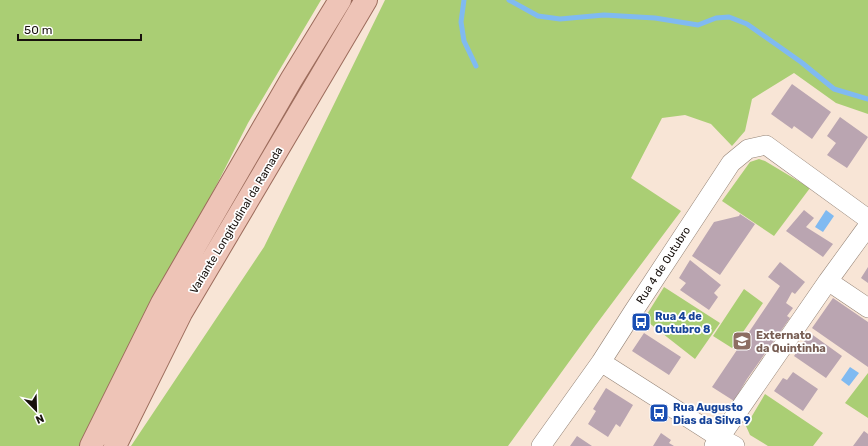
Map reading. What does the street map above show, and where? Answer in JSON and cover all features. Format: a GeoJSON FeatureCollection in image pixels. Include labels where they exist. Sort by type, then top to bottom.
{"type":"FeatureCollection","features":[{"type":"Feature","properties":{"kind":"main road","name":"Variante Longitudinal da Ramada"},"geometry":{"type":"LineString","coordinates":[[91,446],[162,303],[291,80],[340,0]]}},
{"type":"Feature","properties":{"kind":"main road","name":"Variante Longitudinal da Ramada"},"geometry":{"type":"LineString","coordinates":[[115,446],[181,313],[366,0]]}},
{"type":"Feature","properties":{"kind":"street","name":"Rua 4 de Outubro"},"geometry":{"type":"LineString","coordinates":[[541,446],[601,362],[731,163],[748,149],[766,145],[868,219]]}},
{"type":"Feature","properties":{"kind":"street"},"geometry":{"type":"LineString","coordinates":[[601,362],[723,443],[828,281],[868,226]]}},
{"type":"Feature","properties":{"kind":"street"},"geometry":{"type":"LineString","coordinates":[[828,281],[868,308]]}},
{"type":"Feature","properties":{"kind":"green space"},"geometry":{"type":"Polygon","coordinates":[[[0,0],[321,0],[248,123],[84,446],[0,446],[0,0]]]}},
{"type":"Feature","properties":{"kind":"green space"},"geometry":{"type":"Polygon","coordinates":[[[385,0],[868,0],[868,114],[836,103],[794,73],[752,99],[745,131],[732,146],[711,124],[685,115],[662,118],[631,178],[681,211],[508,446],[131,446],[264,247],[385,0]]]}},
{"type":"Feature","properties":{"kind":"green space"},"geometry":{"type":"Polygon","coordinates":[[[759,159],[765,161],[810,188],[774,236],[722,201],[750,162],[759,159]]]}},
{"type":"Feature","properties":{"kind":"green space"},"geometry":{"type":"Polygon","coordinates":[[[664,287],[720,323],[695,359],[644,319],[664,287]]]}},
{"type":"Feature","properties":{"kind":"green space"},"geometry":{"type":"Polygon","coordinates":[[[744,289],[763,303],[732,348],[713,336],[744,289]]]}},
{"type":"Feature","properties":{"kind":"green space"},"geometry":{"type":"Polygon","coordinates":[[[868,373],[868,418],[845,403],[868,373]]]}},
{"type":"Feature","properties":{"kind":"green space"},"geometry":{"type":"Polygon","coordinates":[[[765,394],[823,433],[813,446],[768,446],[750,435],[746,426],[765,394]]]}},
{"type":"Feature","properties":{"kind":"water"},"geometry":{"type":"Polygon","coordinates":[[[826,210],[834,216],[823,232],[815,227],[826,210]]]}},
{"type":"Feature","properties":{"kind":"water"},"geometry":{"type":"Polygon","coordinates":[[[850,367],[859,373],[849,386],[841,380],[850,367]]]}},
{"type":"Feature","properties":{"kind":"building"},"geometry":{"type":"Polygon","coordinates":[[[792,84],[831,112],[812,139],[794,126],[792,129],[771,114],[792,84]]]}},
{"type":"Feature","properties":{"kind":"building"},"geometry":{"type":"Polygon","coordinates":[[[840,117],[868,137],[847,168],[827,155],[836,143],[827,136],[840,117]]]}},
{"type":"Feature","properties":{"kind":"building"},"geometry":{"type":"Polygon","coordinates":[[[804,210],[814,218],[806,227],[833,244],[823,257],[786,231],[804,210]]]}},
{"type":"Feature","properties":{"kind":"building"},"geometry":{"type":"Polygon","coordinates":[[[740,214],[755,224],[720,275],[692,256],[714,222],[739,216],[740,214]]]}},
{"type":"Feature","properties":{"kind":"building"},"geometry":{"type":"Polygon","coordinates":[[[690,260],[721,285],[714,293],[718,297],[709,310],[680,290],[686,283],[679,278],[690,260]]]}},
{"type":"Feature","properties":{"kind":"building"},"geometry":{"type":"Polygon","coordinates":[[[780,262],[805,282],[795,294],[792,292],[786,303],[793,308],[787,316],[790,318],[747,379],[734,401],[712,387],[780,286],[768,277],[780,262]]]}},
{"type":"Feature","properties":{"kind":"building"},"geometry":{"type":"Polygon","coordinates":[[[868,267],[868,283],[861,278],[868,267]]]}},
{"type":"Feature","properties":{"kind":"building"},"geometry":{"type":"Polygon","coordinates":[[[833,298],[868,322],[868,367],[812,328],[833,298]]]}},
{"type":"Feature","properties":{"kind":"building"},"geometry":{"type":"Polygon","coordinates":[[[644,333],[681,357],[669,375],[632,351],[644,333]]]}},
{"type":"Feature","properties":{"kind":"building"},"geometry":{"type":"Polygon","coordinates":[[[810,333],[842,356],[826,378],[794,356],[810,333]]]}},
{"type":"Feature","properties":{"kind":"building"},"geometry":{"type":"Polygon","coordinates":[[[793,372],[818,389],[803,411],[774,391],[783,378],[787,380],[793,372]]]}},
{"type":"Feature","properties":{"kind":"building"},"geometry":{"type":"Polygon","coordinates":[[[606,388],[633,405],[620,427],[616,424],[608,437],[588,424],[596,411],[593,409],[606,388]]]}},
{"type":"Feature","properties":{"kind":"building"},"geometry":{"type":"Polygon","coordinates":[[[864,431],[868,434],[868,446],[853,446],[864,431]]]}},
{"type":"Feature","properties":{"kind":"building"},"geometry":{"type":"Polygon","coordinates":[[[661,433],[671,440],[669,443],[674,446],[653,446],[661,433]]]}},
{"type":"Feature","properties":{"kind":"building"},"geometry":{"type":"Polygon","coordinates":[[[577,436],[592,446],[570,446],[577,436]]]}},
{"type":"Feature","properties":{"kind":"waterway"},"geometry":{"type":"LineString","coordinates":[[464,0],[461,22],[464,41],[476,66]]}},
{"type":"Feature","properties":{"kind":"waterway"},"geometry":{"type":"LineString","coordinates":[[509,0],[538,16],[560,19],[604,15],[655,18],[698,25],[716,18],[729,17],[747,24],[801,62],[834,89],[868,99]]}},
{"type":"Feature","properties":{"kind":"place","name":"Rua 4 de Outubro 8"},"geometry":{"type":"Point","coordinates":[641,322]}},
{"type":"Feature","properties":{"kind":"place","name":"Externato da Quintinha"},"geometry":{"type":"Point","coordinates":[742,341]}},
{"type":"Feature","properties":{"kind":"place","name":"Rua Augusto Dias da Silva 9"},"geometry":{"type":"Point","coordinates":[659,413]}}]}
